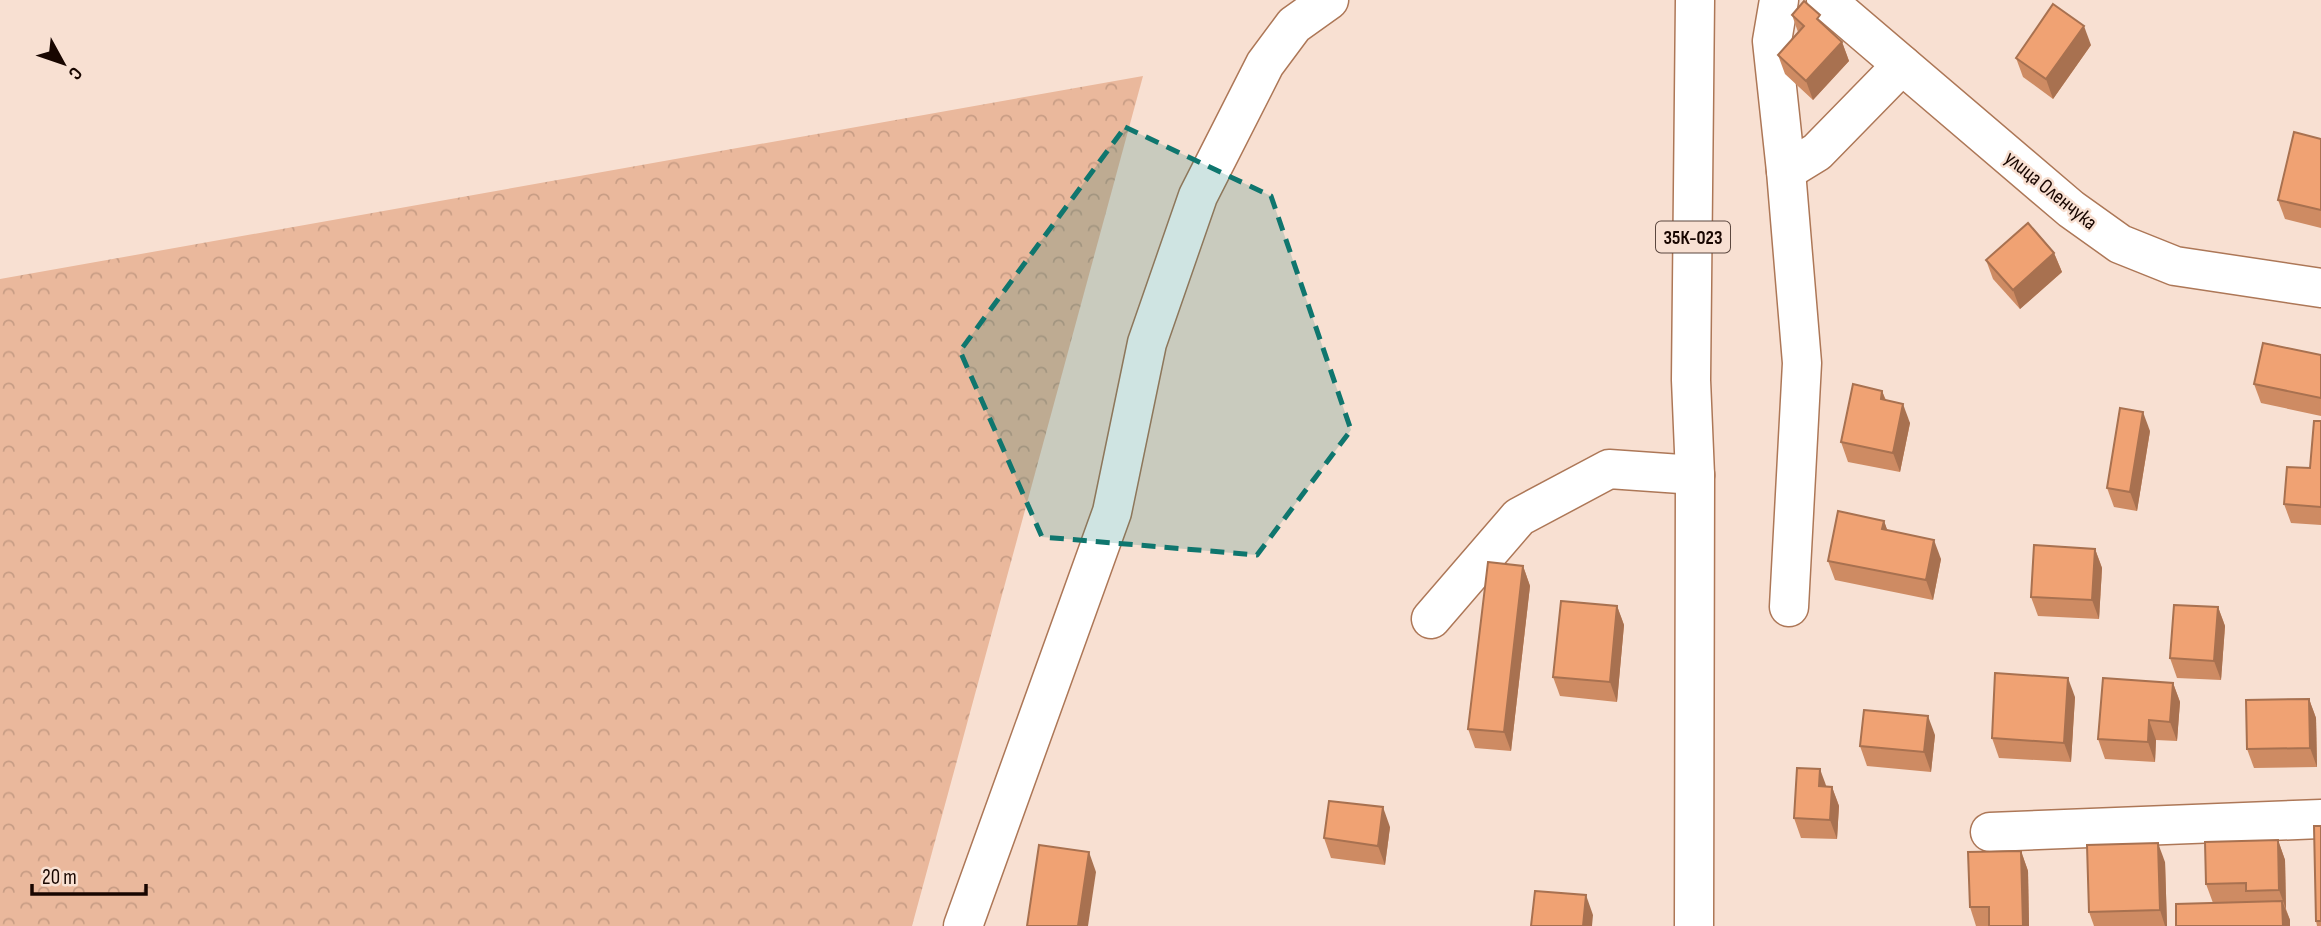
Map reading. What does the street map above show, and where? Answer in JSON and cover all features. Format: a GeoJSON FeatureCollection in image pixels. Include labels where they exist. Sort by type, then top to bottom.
{"type":"FeatureCollection","features":[{"type":"Feature","properties":{"kind":"street"},"geometry":{"type":"LineString","coordinates":[[962,926],[1112,512],[1147,343],[1198,196],[1265,64],[1294,25],[1329,0]]}},
{"type":"Feature","properties":{"kind":"street","name":"35К-023"},"geometry":{"type":"LineString","coordinates":[[1695,0],[1691,380],[1695,475],[1695,926]]}},
{"type":"Feature","properties":{"kind":"street"},"geometry":{"type":"LineString","coordinates":[[1779,0],[1772,41],[1802,363],[1789,607]]}},
{"type":"Feature","properties":{"kind":"street","name":"улица Оленчука"},"geometry":{"type":"LineString","coordinates":[[1826,0],[2071,209],[2120,244],[2175,267],[2321,288]]}},
{"type":"Feature","properties":{"kind":"street"},"geometry":{"type":"LineString","coordinates":[[1786,171],[1817,152],[1902,65]]}},
{"type":"Feature","properties":{"kind":"street"},"geometry":{"type":"LineString","coordinates":[[1431,619],[1519,517],[1530,511],[1609,469],[1695,475]]}},
{"type":"Feature","properties":{"kind":"street"},"geometry":{"type":"LineString","coordinates":[[1990,832],[2321,819]]}},
{"type":"Feature","properties":{"kind":"highlighted area"},"geometry":{"type":"Polygon","coordinates":[[[1125,127],[1271,196],[1351,430],[1257,555],[1042,537],[960,351],[1125,127]]]}},
{"type":"Feature","properties":{"kind":"green space"},"geometry":{"type":"Polygon","coordinates":[[[1143,76],[912,926],[0,926],[0,279],[1143,76]]]}},
{"type":"Feature","properties":{"kind":"building"},"geometry":{"type":"Polygon","coordinates":[[[1804,1],[1820,15],[1817,19],[1842,42],[1806,81],[1778,55],[1804,26],[1792,15],[1804,1]]]}},
{"type":"Feature","properties":{"kind":"building"},"geometry":{"type":"Polygon","coordinates":[[[2053,4],[2084,26],[2046,79],[2016,58],[2053,4]]]}},
{"type":"Feature","properties":{"kind":"building"},"geometry":{"type":"Polygon","coordinates":[[[2294,132],[2321,139],[2321,210],[2278,200],[2294,132]]]}},
{"type":"Feature","properties":{"kind":"building"},"geometry":{"type":"Polygon","coordinates":[[[2028,223],[2054,253],[2013,290],[1986,260],[2028,223]]]}},
{"type":"Feature","properties":{"kind":"building"},"geometry":{"type":"Polygon","coordinates":[[[2263,343],[2321,355],[2321,398],[2254,384],[2263,343]]]}},
{"type":"Feature","properties":{"kind":"building"},"geometry":{"type":"Polygon","coordinates":[[[1853,384],[1882,391],[1881,399],[1903,404],[1893,453],[1841,442],[1853,384]]]}},
{"type":"Feature","properties":{"kind":"building"},"geometry":{"type":"Polygon","coordinates":[[[2120,408],[2143,412],[2130,492],[2107,488],[2120,408]]]}},
{"type":"Feature","properties":{"kind":"building"},"geometry":{"type":"Polygon","coordinates":[[[2314,421],[2321,421],[2321,507],[2284,504],[2287,467],[2310,468],[2314,421]]]}},
{"type":"Feature","properties":{"kind":"building"},"geometry":{"type":"Polygon","coordinates":[[[1838,511],[1884,521],[1882,529],[1934,540],[1926,580],[1828,561],[1838,511]]]}},
{"type":"Feature","properties":{"kind":"building"},"geometry":{"type":"Polygon","coordinates":[[[2034,545],[2095,549],[2092,600],[2031,597],[2034,545]]]}},
{"type":"Feature","properties":{"kind":"building"},"geometry":{"type":"Polygon","coordinates":[[[1488,562],[1523,566],[1504,732],[1468,729],[1488,562]]]}},
{"type":"Feature","properties":{"kind":"building"},"geometry":{"type":"Polygon","coordinates":[[[1561,601],[1617,606],[1610,682],[1553,677],[1561,601]]]}},
{"type":"Feature","properties":{"kind":"building"},"geometry":{"type":"Polygon","coordinates":[[[2174,605],[2218,607],[2214,661],[2170,658],[2174,605]]]}},
{"type":"Feature","properties":{"kind":"building"},"geometry":{"type":"Polygon","coordinates":[[[1995,673],[2068,678],[2064,743],[1992,738],[1995,673]]]}},
{"type":"Feature","properties":{"kind":"building"},"geometry":{"type":"Polygon","coordinates":[[[2103,678],[2173,683],[2170,722],[2149,720],[2148,742],[2098,739],[2103,678]]]}},
{"type":"Feature","properties":{"kind":"building"},"geometry":{"type":"Polygon","coordinates":[[[2309,699],[2310,748],[2247,749],[2246,700],[2309,699]]]}},
{"type":"Feature","properties":{"kind":"building"},"geometry":{"type":"Polygon","coordinates":[[[1864,710],[1928,716],[1924,752],[1860,746],[1864,710]]]}},
{"type":"Feature","properties":{"kind":"building"},"geometry":{"type":"Polygon","coordinates":[[[1797,768],[1820,769],[1819,786],[1832,787],[1830,820],[1794,818],[1797,768]]]}},
{"type":"Feature","properties":{"kind":"building"},"geometry":{"type":"Polygon","coordinates":[[[1329,801],[1383,807],[1378,846],[1324,838],[1329,801]]]}},
{"type":"Feature","properties":{"kind":"building"},"geometry":{"type":"Polygon","coordinates":[[[2314,826],[2321,826],[2321,921],[2316,921],[2314,826]]]}},
{"type":"Feature","properties":{"kind":"building"},"geometry":{"type":"Polygon","coordinates":[[[2278,840],[2279,890],[2246,891],[2246,883],[2206,884],[2205,842],[2278,840]]]}},
{"type":"Feature","properties":{"kind":"building"},"geometry":{"type":"Polygon","coordinates":[[[2158,843],[2160,910],[2089,912],[2087,845],[2158,843]]]}},
{"type":"Feature","properties":{"kind":"building"},"geometry":{"type":"Polygon","coordinates":[[[1039,845],[1089,852],[1078,926],[1027,926],[1039,845]]]}},
{"type":"Feature","properties":{"kind":"building"},"geometry":{"type":"Polygon","coordinates":[[[2021,851],[2023,926],[1989,926],[1989,907],[1970,907],[1968,852],[2021,851]]]}},
{"type":"Feature","properties":{"kind":"building"},"geometry":{"type":"Polygon","coordinates":[[[1535,891],[1586,895],[1583,926],[1531,926],[1535,891]]]}},
{"type":"Feature","properties":{"kind":"building"},"geometry":{"type":"Polygon","coordinates":[[[2282,901],[2283,926],[2176,926],[2176,904],[2282,901]]]}}]}
